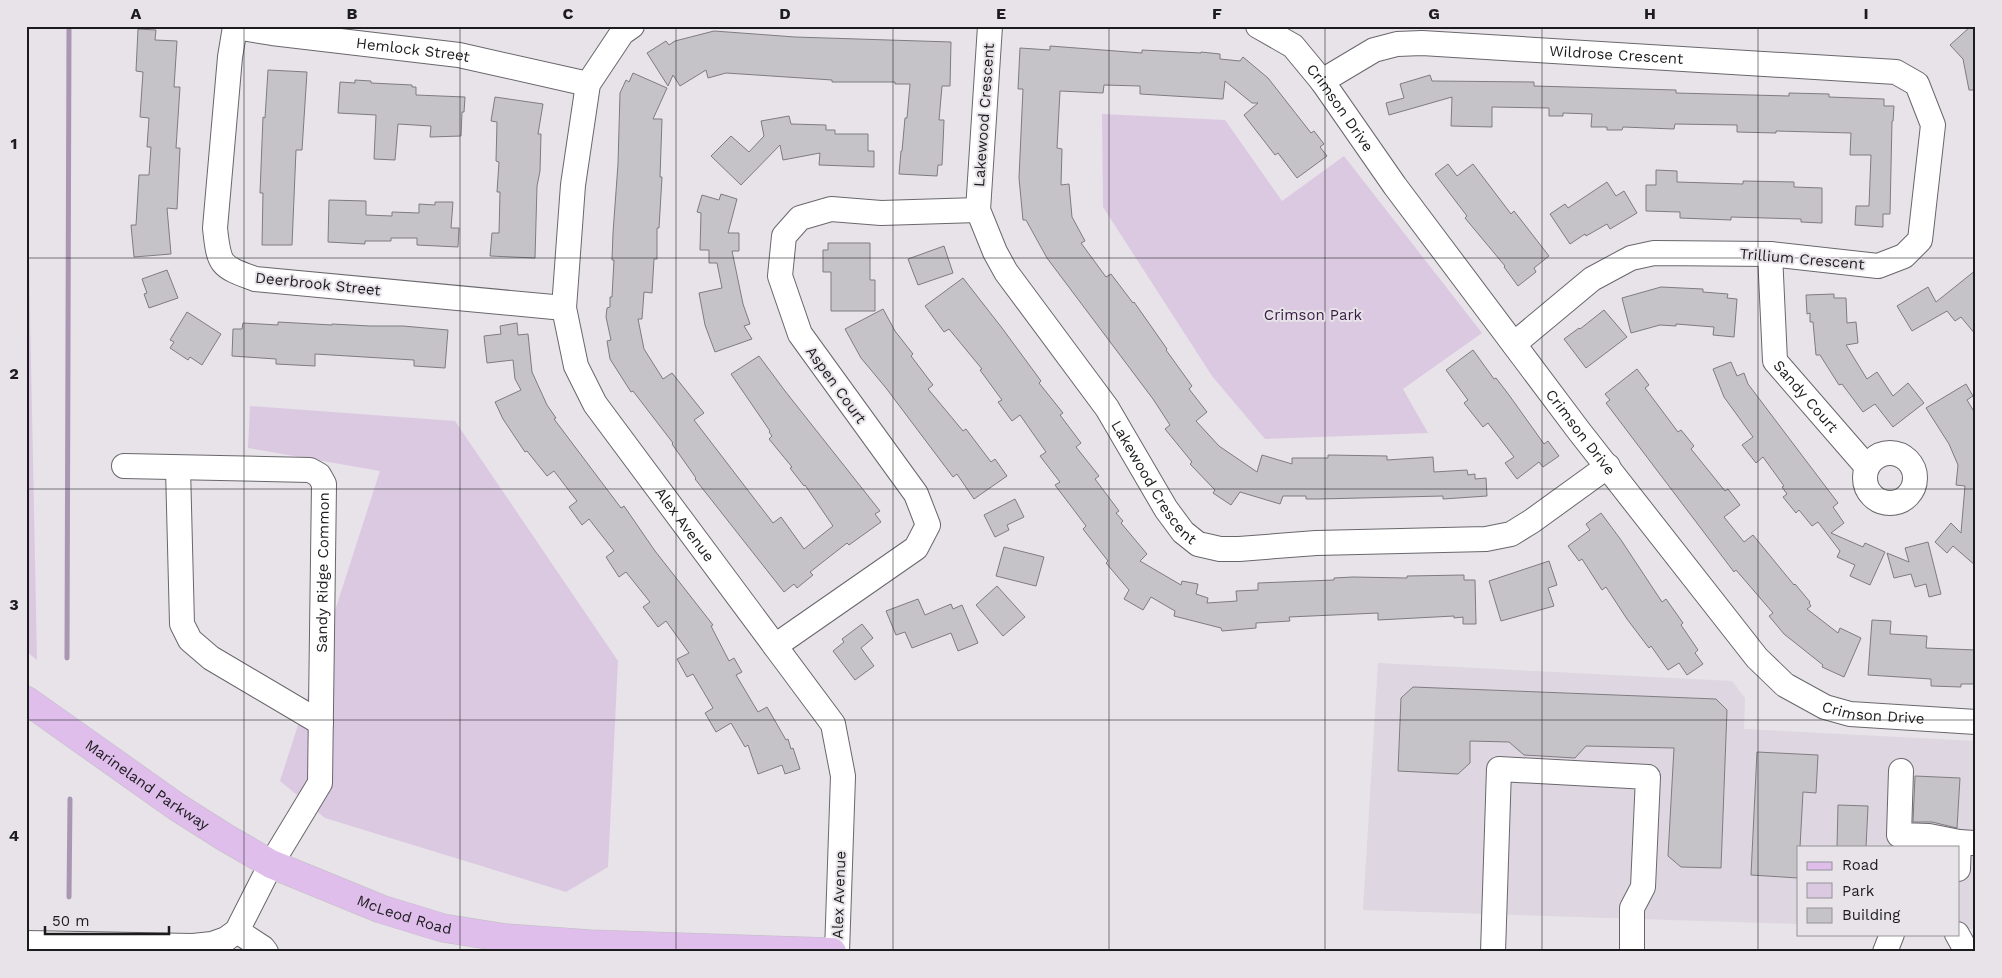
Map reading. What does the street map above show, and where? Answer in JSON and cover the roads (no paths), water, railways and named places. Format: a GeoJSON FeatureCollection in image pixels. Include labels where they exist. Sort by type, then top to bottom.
{"type":"FeatureCollection","features":[{"type":"Feature","properties":{"kind":"main road","name":"Marineland Parkway"},"geometry":{"type":"LineString","coordinates":[[26,700],[177,807],[271,864]]}},
{"type":"Feature","properties":{"kind":"main road","name":"McLeod Road"},"geometry":{"type":"LineString","coordinates":[[271,864],[381,909],[442,928],[506,938],[590,944],[832,952]]}},
{"type":"Feature","properties":{"kind":"street"},"geometry":{"type":"LineString","coordinates":[[588,84],[622,33],[632,26]]}},
{"type":"Feature","properties":{"kind":"street","name":"Lakewood Crescent"},"geometry":{"type":"LineString","coordinates":[[990,26],[978,210],[994,252],[1006,272],[1107,408],[1166,509],[1183,532],[1198,544],[1220,549],[1239,549],[1316,543],[1486,539],[1511,534],[1608,466]]}},
{"type":"Feature","properties":{"kind":"street","name":"Crimson Drive"},"geometry":{"type":"LineString","coordinates":[[1258,26],[1293,46],[1322,81],[1395,186],[1514,344],[1757,658],[1784,685],[1825,707],[1850,714],[1976,722]]}},
{"type":"Feature","properties":{"kind":"street","name":"Hemlock Street"},"geometry":{"type":"LineString","coordinates":[[235,27],[459,55],[588,84]]}},
{"type":"Feature","properties":{"kind":"street","name":"Deerbrook Street"},"geometry":{"type":"LineString","coordinates":[[235,27],[230,57],[215,228],[218,256],[229,269],[255,279],[564,308]]}},
{"type":"Feature","properties":{"kind":"street","name":"Wildrose Crescent"},"geometry":{"type":"LineString","coordinates":[[1322,81],[1374,50],[1397,44],[1422,43],[1896,72],[1917,84]]}},
{"type":"Feature","properties":{"kind":"street","name":"Alex Avenue"},"geometry":{"type":"LineString","coordinates":[[588,84],[573,185],[564,308],[576,366],[595,404],[833,724],[843,776],[836,952]]}},
{"type":"Feature","properties":{"kind":"street","name":"Trillium Crescent"},"geometry":{"type":"LineString","coordinates":[[1514,344],[1592,279],[1631,258],[1654,253],[1770,254],[1878,266],[1904,256],[1920,240],[1933,125],[1917,84]]}},
{"type":"Feature","properties":{"kind":"street","name":"Aspen Court"},"geometry":{"type":"LineString","coordinates":[[774,646],[916,548],[928,525],[916,494],[800,334],[780,276],[784,236],[800,218],[831,209],[881,212],[978,210]]}},
{"type":"Feature","properties":{"kind":"street","name":"Sandy Court"},"geometry":{"type":"LineString","coordinates":[[1770,254],[1775,361],[1867,467]]}},
{"type":"Feature","properties":{"kind":"street","name":"Sandy Ridge Common"},"geometry":{"type":"LineString","coordinates":[[124,466],[310,470],[319,476],[324,484],[320,783],[271,864]]}},
{"type":"Feature","properties":{"kind":"street"},"geometry":{"type":"LineString","coordinates":[[178,468],[182,624],[190,640],[211,658],[321,723]]}},
{"type":"Feature","properties":{"kind":"street"},"geometry":{"type":"LineString","coordinates":[[1493,952],[1500,769],[1648,777],[1643,887],[1632,908],[1632,952]]}},
{"type":"Feature","properties":{"kind":"street"},"geometry":{"type":"LineString","coordinates":[[1901,770],[1899,835],[1929,836],[1968,843],[1960,864]]}},
{"type":"Feature","properties":{"kind":"street"},"geometry":{"type":"LineString","coordinates":[[26,943],[193,946],[219,941],[237,931],[271,864]]}},
{"type":"Feature","properties":{"kind":"street"},"geometry":{"type":"LineString","coordinates":[[237,931],[266,952]]}},
{"type":"Feature","properties":{"kind":"street"},"geometry":{"type":"LineString","coordinates":[[1885,952],[1891,936]]}},
{"type":"Feature","properties":{"kind":"street"},"geometry":{"type":"LineString","coordinates":[[1958,936],[1967,952]]}},
{"type":"Feature","properties":{"kind":"waterway"},"geometry":{"type":"LineString","coordinates":[[67,658],[69,26]]}},
{"type":"Feature","properties":{"kind":"waterway"},"geometry":{"type":"LineString","coordinates":[[69,897],[70,799]]}},
{"type":"Feature","properties":{"kind":"park label","name":"Crimson Park"},"geometry":{"type":"Point","coordinates":[1313,315]}}]}
